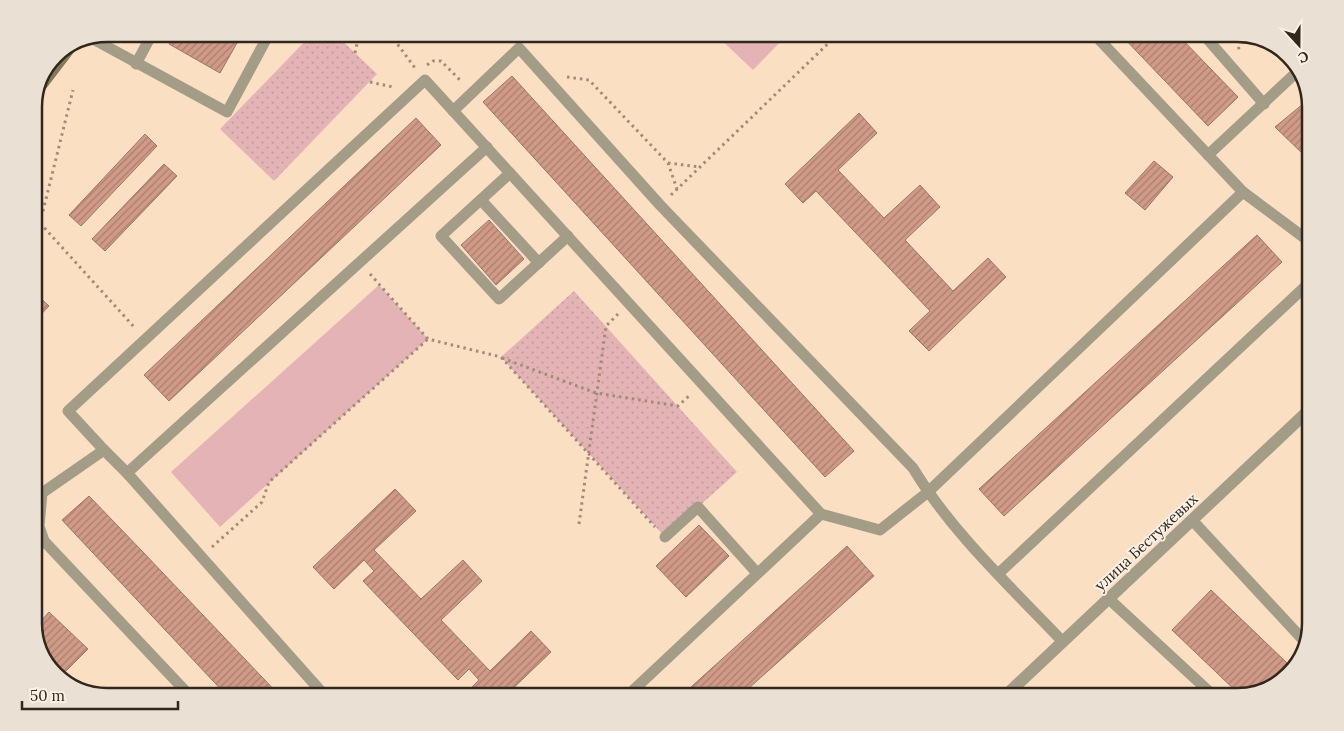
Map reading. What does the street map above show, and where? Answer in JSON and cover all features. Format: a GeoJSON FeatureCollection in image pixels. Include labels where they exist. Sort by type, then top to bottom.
{"type":"FeatureCollection","features":[{"type":"Feature","properties":{"kind":"street","name":"улица Бестужевых"},"geometry":{"type":"LineString","coordinates":[[1014,688],[1302,417]]}},
{"type":"Feature","properties":{"kind":"lane"},"geometry":{"type":"LineString","coordinates":[[100,43],[227,112],[264,43]]}},
{"type":"Feature","properties":{"kind":"lane"},"geometry":{"type":"LineString","coordinates":[[136,64],[147,43]]}},
{"type":"Feature","properties":{"kind":"lane"},"geometry":{"type":"LineString","coordinates":[[1103,43],[1243,192],[1301,235]]}},
{"type":"Feature","properties":{"kind":"lane"},"geometry":{"type":"LineString","coordinates":[[1211,43],[1264,104]]}},
{"type":"Feature","properties":{"kind":"lane"},"geometry":{"type":"LineString","coordinates":[[453,111],[519,48],[660,205],[913,468],[928,492],[998,574],[1063,642]]}},
{"type":"Feature","properties":{"kind":"lane"},"geometry":{"type":"LineString","coordinates":[[318,688],[127,473],[68,411],[413,91],[421,76],[821,514],[880,530],[928,492],[1243,192]]}},
{"type":"Feature","properties":{"kind":"lane"},"geometry":{"type":"LineString","coordinates":[[1208,154],[1293,76]]}},
{"type":"Feature","properties":{"kind":"lane"},"geometry":{"type":"LineString","coordinates":[[127,473],[488,148]]}},
{"type":"Feature","properties":{"kind":"lane"},"geometry":{"type":"LineString","coordinates":[[510,173],[441,236],[492,292],[499,299],[568,236]]}},
{"type":"Feature","properties":{"kind":"lane"},"geometry":{"type":"LineString","coordinates":[[481,200],[539,263]]}},
{"type":"Feature","properties":{"kind":"lane"},"geometry":{"type":"LineString","coordinates":[[998,574],[1301,290]]}},
{"type":"Feature","properties":{"kind":"lane"},"geometry":{"type":"LineString","coordinates":[[43,487],[104,450]]}},
{"type":"Feature","properties":{"kind":"lane"},"geometry":{"type":"LineString","coordinates":[[665,538],[698,507],[757,573]]}},
{"type":"Feature","properties":{"kind":"lane"},"geometry":{"type":"LineString","coordinates":[[636,688],[821,514]]}},
{"type":"Feature","properties":{"kind":"lane"},"geometry":{"type":"LineString","coordinates":[[1193,521],[1300,637]]}},
{"type":"Feature","properties":{"kind":"lane"},"geometry":{"type":"LineString","coordinates":[[44,540],[183,688]]}},
{"type":"Feature","properties":{"kind":"lane"},"geometry":{"type":"LineString","coordinates":[[1108,599],[1206,688]]}},
{"type":"Feature","properties":{"kind":"path"},"geometry":{"type":"LineString","coordinates":[[355,53],[357,43]]}},
{"type":"Feature","properties":{"kind":"path"},"geometry":{"type":"LineString","coordinates":[[397,43],[421,76],[433,60],[441,61],[468,87]]}},
{"type":"Feature","properties":{"kind":"path"},"geometry":{"type":"LineString","coordinates":[[660,205],[829,43]]}},
{"type":"Feature","properties":{"kind":"path"},"geometry":{"type":"LineString","coordinates":[[543,74],[589,80],[668,164],[677,189]]}},
{"type":"Feature","properties":{"kind":"path"},"geometry":{"type":"LineString","coordinates":[[370,82],[413,91]]}},
{"type":"Feature","properties":{"kind":"path"},"geometry":{"type":"LineString","coordinates":[[43,211],[73,90]]}},
{"type":"Feature","properties":{"kind":"path"},"geometry":{"type":"LineString","coordinates":[[668,164],[700,168]]}},
{"type":"Feature","properties":{"kind":"path"},"geometry":{"type":"LineString","coordinates":[[43,226],[145,340]]}},
{"type":"Feature","properties":{"kind":"path"},"geometry":{"type":"LineString","coordinates":[[360,263],[428,339],[501,357],[596,393],[678,406],[703,384]]}},
{"type":"Feature","properties":{"kind":"path"},"geometry":{"type":"LineString","coordinates":[[579,524],[606,326],[628,302]]}},
{"type":"Feature","properties":{"kind":"path"},"geometry":{"type":"LineString","coordinates":[[201,557],[262,502],[269,482],[428,339]]}},
{"type":"Feature","properties":{"kind":"path"},"geometry":{"type":"LineString","coordinates":[[501,357],[665,538]]}},
{"type":"Feature","properties":{"kind":"shaded area"},"geometry":{"type":"Polygon","coordinates":[[[303,43],[344,43],[377,74],[274,181],[220,129],[303,43]]]}},
{"type":"Feature","properties":{"kind":"shaded area"},"geometry":{"type":"Polygon","coordinates":[[[724,43],[779,43],[753,70],[724,43]]]}},
{"type":"Feature","properties":{"kind":"shaded area"},"geometry":{"type":"Polygon","coordinates":[[[379,285],[428,339],[220,527],[171,472],[379,285]]]}},
{"type":"Feature","properties":{"kind":"shaded area"},"geometry":{"type":"Polygon","coordinates":[[[574,291],[737,472],[665,537],[501,357],[574,291]]]}},
{"type":"Feature","properties":{"kind":"building"},"geometry":{"type":"Polygon","coordinates":[[[170,43],[237,43],[220,73],[170,43]]]}},
{"type":"Feature","properties":{"kind":"building"},"geometry":{"type":"Polygon","coordinates":[[[1129,43],[1186,43],[1238,97],[1208,126],[1129,43]]]}},
{"type":"Feature","properties":{"kind":"building"},"geometry":{"type":"Polygon","coordinates":[[[512,76],[854,451],[825,477],[483,102],[512,76]]]}},
{"type":"Feature","properties":{"kind":"building"},"geometry":{"type":"Polygon","coordinates":[[[1301,106],[1301,152],[1275,127],[1301,106]]]}},
{"type":"Feature","properties":{"kind":"building"},"geometry":{"type":"Polygon","coordinates":[[[859,113],[877,133],[838,170],[884,218],[920,185],[940,207],[905,240],[953,291],[988,258],[1006,277],[929,351],[909,331],[930,311],[816,191],[803,203],[785,184],[859,113]]]}},
{"type":"Feature","properties":{"kind":"building"},"geometry":{"type":"Polygon","coordinates":[[[416,118],[441,145],[169,401],[144,375],[416,118]]]}},
{"type":"Feature","properties":{"kind":"building"},"geometry":{"type":"Polygon","coordinates":[[[145,134],[157,146],[81,226],[69,215],[145,134]]]}},
{"type":"Feature","properties":{"kind":"building"},"geometry":{"type":"Polygon","coordinates":[[[1154,161],[1173,177],[1145,210],[1125,193],[1154,161]]]}},
{"type":"Feature","properties":{"kind":"building"},"geometry":{"type":"Polygon","coordinates":[[[164,164],[177,176],[105,251],[92,239],[164,164]]]}},
{"type":"Feature","properties":{"kind":"building"},"geometry":{"type":"Polygon","coordinates":[[[489,220],[524,259],[496,285],[461,245],[489,220]]]}},
{"type":"Feature","properties":{"kind":"building"},"geometry":{"type":"Polygon","coordinates":[[[1257,235],[1282,262],[1004,516],[979,489],[1257,235]]]}},
{"type":"Feature","properties":{"kind":"building"},"geometry":{"type":"Polygon","coordinates":[[[43,300],[49,306],[43,312],[43,300]]]}},
{"type":"Feature","properties":{"kind":"building"},"geometry":{"type":"Polygon","coordinates":[[[395,489],[416,511],[374,550],[421,599],[463,560],[482,581],[441,620],[490,671],[531,631],[551,652],[513,688],[471,688],[479,680],[469,669],[458,680],[363,581],[374,571],[364,560],[334,589],[313,567],[395,489]]]}},
{"type":"Feature","properties":{"kind":"building"},"geometry":{"type":"Polygon","coordinates":[[[89,496],[272,688],[220,688],[62,520],[89,496]]]}},
{"type":"Feature","properties":{"kind":"building"},"geometry":{"type":"Polygon","coordinates":[[[699,525],[729,556],[686,597],[656,566],[699,525]]]}},
{"type":"Feature","properties":{"kind":"building"},"geometry":{"type":"Polygon","coordinates":[[[847,546],[874,576],[749,688],[690,688],[847,546]]]}},
{"type":"Feature","properties":{"kind":"building"},"geometry":{"type":"Polygon","coordinates":[[[1211,590],[1287,663],[1276,674],[1262,684],[1245,688],[1233,688],[1172,630],[1211,590]]]}},
{"type":"Feature","properties":{"kind":"building"},"geometry":{"type":"Polygon","coordinates":[[[49,612],[88,649],[65,672],[53,660],[46,645],[43,619],[49,612]]]}}]}
